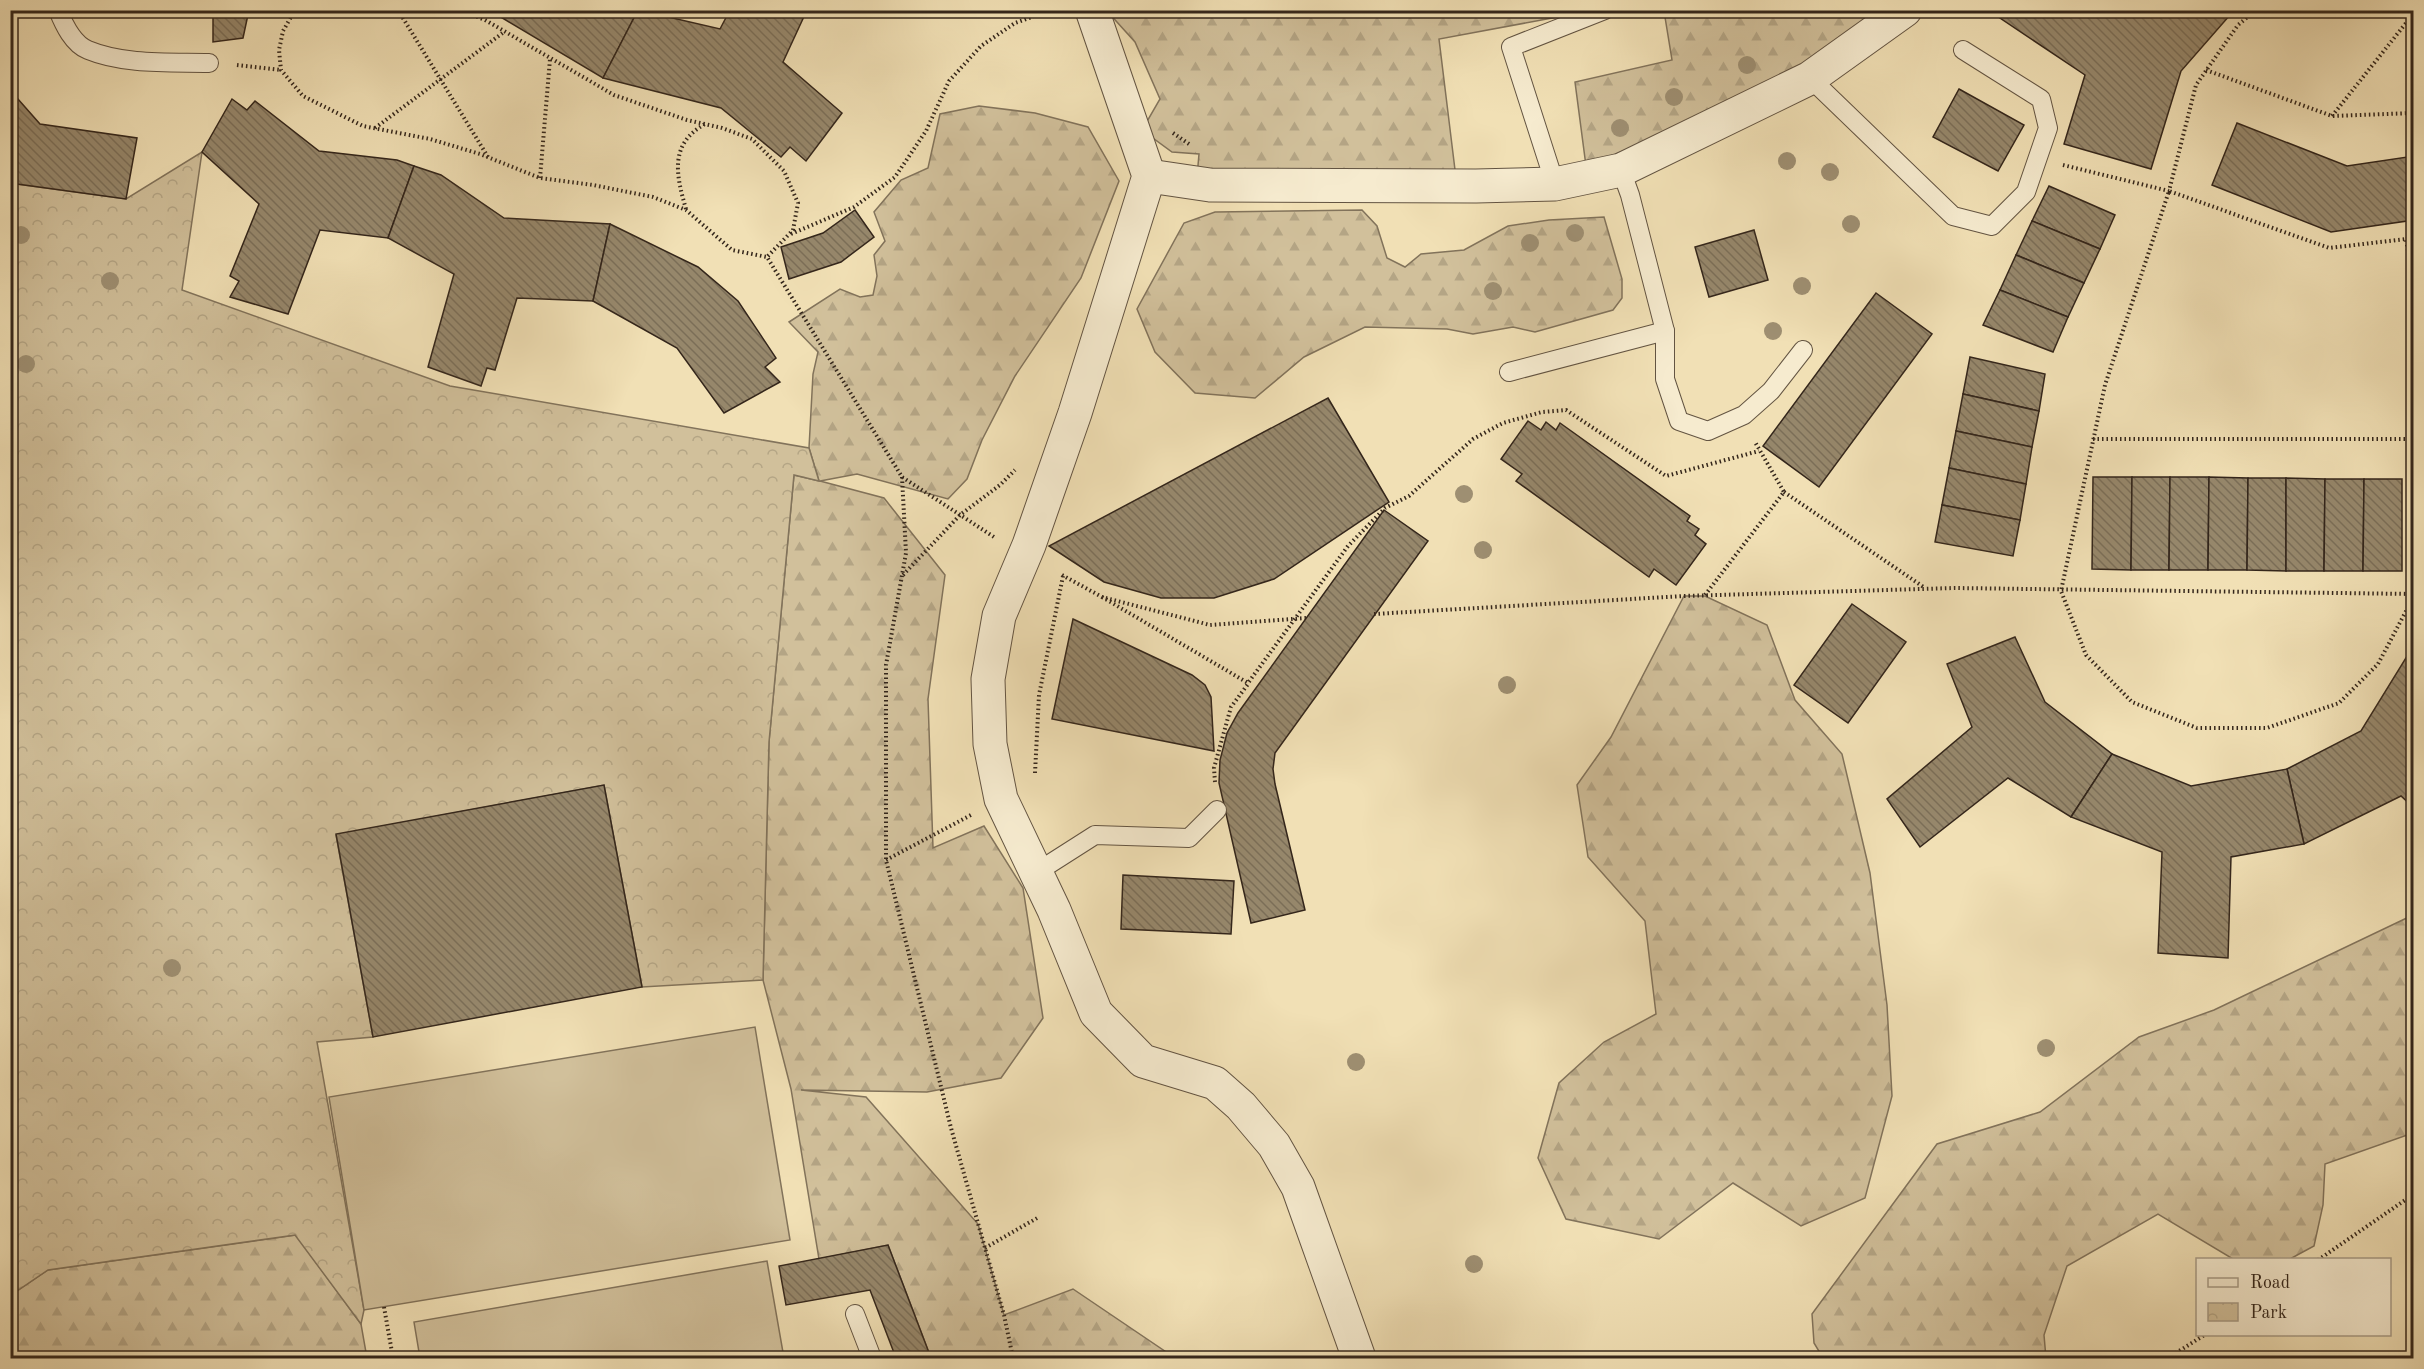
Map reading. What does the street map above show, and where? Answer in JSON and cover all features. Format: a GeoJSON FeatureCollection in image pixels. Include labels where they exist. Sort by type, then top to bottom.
{"type":"FeatureCollection","features":[{"type":"Feature","properties":{"kind":"street"},"geometry":{"type":"LineString","coordinates":[[1092,10],[1149,176],[1071,424],[1029,545],[999,616],[988,679],[990,744],[1001,799],[1036,872],[1096,1013],[1143,1061],[1215,1083],[1241,1106],[1274,1145],[1298,1186],[1359,1359]]}},
{"type":"Feature","properties":{"kind":"street"},"geometry":{"type":"LineString","coordinates":[[1149,176],[1210,185],[1555,184],[1621,170],[1810,78],[1905,10]]}},
{"type":"Feature","properties":{"kind":"lane"},"geometry":{"type":"LineString","coordinates":[[58,10],[66,30],[87,50],[136,61],[209,63]]}},
{"type":"Feature","properties":{"kind":"lane"},"geometry":{"type":"LineString","coordinates":[[1555,184],[1511,47],[1605,10]]}},
{"type":"Feature","properties":{"kind":"lane"},"geometry":{"type":"LineString","coordinates":[[1810,78],[1953,216],[1992,226],[2026,192],[2048,128],[2042,99],[1963,50]]}},
{"type":"Feature","properties":{"kind":"lane"},"geometry":{"type":"LineString","coordinates":[[1621,170],[1630,195],[1665,331],[1665,379],[1679,421],[1708,430],[1744,415],[1771,391],[1803,350]]}},
{"type":"Feature","properties":{"kind":"lane"},"geometry":{"type":"LineString","coordinates":[[1509,372],[1665,331]]}},
{"type":"Feature","properties":{"kind":"lane"},"geometry":{"type":"LineString","coordinates":[[1036,872],[1095,835],[1189,838],[1217,810]]}},
{"type":"Feature","properties":{"kind":"lane"},"geometry":{"type":"LineString","coordinates":[[855,1314],[872,1359]]}},
{"type":"Feature","properties":{"kind":"path"},"geometry":{"type":"LineString","coordinates":[[398,10],[488,158]]}},
{"type":"Feature","properties":{"kind":"path"},"geometry":{"type":"LineString","coordinates":[[460,10],[485,20],[550,60],[614,95],[752,139],[784,171],[798,203],[793,230],[767,257]]}},
{"type":"Feature","properties":{"kind":"path"},"geometry":{"type":"LineString","coordinates":[[788,236],[854,207],[895,177],[926,131],[949,81],[981,46],[1015,23],[1051,10]]}},
{"type":"Feature","properties":{"kind":"path"},"geometry":{"type":"LineString","coordinates":[[1374,614],[1704,596],[1926,589],[2061,591],[2414,595],[2378,664],[2339,703],[2267,728],[2197,728],[2132,702],[2086,655],[2061,591],[2105,385],[2169,191],[2196,85],[2238,25],[2256,10]]}},
{"type":"Feature","properties":{"kind":"path"},"geometry":{"type":"LineString","coordinates":[[2332,116],[2413,14],[2406,10]]}},
{"type":"Feature","properties":{"kind":"path"},"geometry":{"type":"LineString","coordinates":[[295,11],[282,31],[279,50],[281,70],[303,96],[363,126],[430,139],[540,178],[593,185],[653,197],[686,210],[732,250],[767,257],[902,477],[998,539]]}},
{"type":"Feature","properties":{"kind":"path"},"geometry":{"type":"LineString","coordinates":[[375,128],[504,32]]}},
{"type":"Feature","properties":{"kind":"path"},"geometry":{"type":"LineString","coordinates":[[540,178],[550,60]]}},
{"type":"Feature","properties":{"kind":"path"},"geometry":{"type":"LineString","coordinates":[[209,63],[281,70]]}},
{"type":"Feature","properties":{"kind":"path"},"geometry":{"type":"LineString","coordinates":[[2206,70],[2332,116],[2414,113]]}},
{"type":"Feature","properties":{"kind":"path"},"geometry":{"type":"LineString","coordinates":[[686,210],[679,187],[677,168],[682,147],[690,133],[706,124]]}},
{"type":"Feature","properties":{"kind":"path"},"geometry":{"type":"LineString","coordinates":[[2037,158],[2169,191],[2329,248],[2414,238]]}},
{"type":"Feature","properties":{"kind":"path"},"geometry":{"type":"LineString","coordinates":[[2406,239],[2414,286]]}},
{"type":"Feature","properties":{"kind":"path"},"geometry":{"type":"LineString","coordinates":[[1217,810],[1214,768],[1230,707],[1348,546],[1385,508],[1409,496],[1473,439],[1503,423],[1542,412],[1566,410],[1666,476],[1759,451]]}},
{"type":"Feature","properties":{"kind":"path"},"geometry":{"type":"LineString","coordinates":[[1744,415],[1759,451],[1784,492],[1926,589]]}},
{"type":"Feature","properties":{"kind":"path"},"geometry":{"type":"LineString","coordinates":[[2093,439],[2414,439]]}},
{"type":"Feature","properties":{"kind":"path"},"geometry":{"type":"LineString","coordinates":[[902,575],[960,515],[1000,485],[1017,468]]}},
{"type":"Feature","properties":{"kind":"path"},"geometry":{"type":"LineString","coordinates":[[902,477],[906,553],[886,665],[886,860],[951,1128],[1004,1315],[1013,1359]]}},
{"type":"Feature","properties":{"kind":"path"},"geometry":{"type":"LineString","coordinates":[[1704,596],[1784,492]]}},
{"type":"Feature","properties":{"kind":"path"},"geometry":{"type":"LineString","coordinates":[[1055,572],[1248,683]]}},
{"type":"Feature","properties":{"kind":"path"},"geometry":{"type":"LineString","coordinates":[[1034,781],[1039,695],[1063,576]]}},
{"type":"Feature","properties":{"kind":"path"},"geometry":{"type":"LineString","coordinates":[[1102,597],[1210,625],[1306,618]]}},
{"type":"Feature","properties":{"kind":"path"},"geometry":{"type":"LineString","coordinates":[[886,860],[981,809]]}},
{"type":"Feature","properties":{"kind":"path"},"geometry":{"type":"LineString","coordinates":[[2321,1258],[2414,1194]]}},
{"type":"Feature","properties":{"kind":"path"},"geometry":{"type":"LineString","coordinates":[[985,1248],[1039,1218]]}},
{"type":"Feature","properties":{"kind":"path"},"geometry":{"type":"LineString","coordinates":[[384,1307],[393,1359]]}},
{"type":"Feature","properties":{"kind":"path"},"geometry":{"type":"LineString","coordinates":[[2168,1359],[2204,1336]]}},
{"type":"Feature","properties":{"kind":"green space"},"geometry":{"type":"Polygon","coordinates":[[[1107,11],[1590,11],[1439,39],[1456,178],[1197,177],[1199,154],[1172,152],[1142,130],[1160,99],[1135,42],[1107,11]]]}},
{"type":"Feature","properties":{"kind":"green space"},"geometry":{"type":"Polygon","coordinates":[[[1664,11],[1877,11],[1782,87],[1586,166],[1575,82],[1672,60],[1664,11]]]}},
{"type":"Feature","properties":{"kind":"green space"},"geometry":{"type":"Polygon","coordinates":[[[979,106],[1035,113],[1088,127],[1119,181],[1081,278],[1015,376],[982,440],[967,479],[948,499],[857,474],[820,481],[884,498],[945,575],[928,699],[933,848],[984,826],[1023,888],[1043,1018],[1001,1078],[927,1092],[801,1090],[866,1097],[978,1224],[1004,1315],[1073,1289],[1175,1358],[931,1358],[888,1245],[819,1259],[791,1089],[763,980],[769,742],[794,475],[819,481],[809,448],[813,374],[818,352],[789,322],[840,289],[860,297],[873,295],[877,276],[874,255],[885,241],[874,212],[901,180],[928,168],[940,114],[979,106]]]}},
{"type":"Feature","properties":{"kind":"green space"},"geometry":{"type":"Polygon","coordinates":[[[202,152],[182,290],[450,386],[809,448],[819,481],[794,475],[769,742],[763,980],[642,987],[604,785],[336,835],[373,1037],[317,1042],[364,1310],[361,1324],[295,1235],[48,1270],[11,1295],[10,177],[17,184],[126,199],[202,152]]]}},
{"type":"Feature","properties":{"kind":"green space"},"geometry":{"type":"Polygon","coordinates":[[[1362,210],[1377,226],[1387,258],[1405,267],[1421,254],[1464,250],[1508,226],[1549,220],[1604,217],[1622,279],[1622,298],[1613,310],[1535,332],[1513,327],[1473,334],[1447,329],[1365,327],[1304,357],[1255,398],[1195,393],[1155,352],[1137,309],[1184,223],[1215,212],[1362,210]]]}},
{"type":"Feature","properties":{"kind":"green space"},"geometry":{"type":"Polygon","coordinates":[[[1684,596],[1705,596],[1767,625],[1795,700],[1842,754],[1870,873],[1887,1005],[1892,1096],[1865,1198],[1801,1226],[1733,1183],[1659,1239],[1566,1219],[1538,1158],[1559,1083],[1604,1042],[1656,1014],[1645,921],[1588,857],[1577,785],[1611,737],[1684,596]]]}},
{"type":"Feature","properties":{"kind":"green space"},"geometry":{"type":"Polygon","coordinates":[[[2413,915],[2413,1133],[2325,1164],[2323,1205],[2314,1246],[2292,1258],[2231,1258],[2158,1214],[2067,1266],[2044,1335],[2046,1358],[1823,1358],[1814,1343],[1812,1314],[1937,1144],[2040,1112],[2139,1037],[2214,1010],[2413,915]]]}},
{"type":"Feature","properties":{"kind":"green space"},"geometry":{"type":"Polygon","coordinates":[[[755,1027],[790,1240],[364,1310],[329,1097],[755,1027]]]}},
{"type":"Feature","properties":{"kind":"green space"},"geometry":{"type":"Polygon","coordinates":[[[296,1235],[361,1324],[367,1358],[11,1358],[11,1295],[48,1270],[296,1235]]]}},
{"type":"Feature","properties":{"kind":"green space"},"geometry":{"type":"Polygon","coordinates":[[[767,1261],[784,1358],[420,1358],[414,1322],[767,1261]]]}},
{"type":"Feature","properties":{"kind":"building"},"geometry":{"type":"Polygon","coordinates":[[[213,10],[249,10],[243,38],[213,42],[213,10]]]}},
{"type":"Feature","properties":{"kind":"building"},"geometry":{"type":"Polygon","coordinates":[[[489,10],[638,10],[603,78],[489,10]]]}},
{"type":"Feature","properties":{"kind":"building"},"geometry":{"type":"Polygon","coordinates":[[[638,10],[720,29],[730,10],[807,10],[783,62],[842,113],[806,161],[790,147],[781,157],[721,108],[603,78],[638,10]]]}},
{"type":"Feature","properties":{"kind":"building"},"geometry":{"type":"Polygon","coordinates":[[[1988,10],[2226,10],[2230,15],[2181,71],[2151,169],[2064,144],[2085,75],[1988,10]]]}},
{"type":"Feature","properties":{"kind":"building"},"geometry":{"type":"Polygon","coordinates":[[[1959,89],[2024,125],[1998,171],[1933,137],[1959,89]]]}},
{"type":"Feature","properties":{"kind":"building"},"geometry":{"type":"Polygon","coordinates":[[[10,90],[40,124],[137,138],[126,199],[17,184],[10,177],[10,90]]]}},
{"type":"Feature","properties":{"kind":"building"},"geometry":{"type":"Polygon","coordinates":[[[232,99],[247,110],[255,101],[319,151],[397,160],[414,166],[388,238],[320,230],[288,314],[230,297],[239,281],[230,276],[259,204],[202,152],[232,99]]]}},
{"type":"Feature","properties":{"kind":"building"},"geometry":{"type":"Polygon","coordinates":[[[2237,123],[2347,166],[2414,156],[2414,220],[2331,232],[2212,185],[2237,123]]]}},
{"type":"Feature","properties":{"kind":"building"},"geometry":{"type":"Polygon","coordinates":[[[414,166],[441,175],[504,218],[610,224],[593,301],[517,298],[495,370],[487,368],[481,386],[428,367],[454,274],[388,238],[414,166]]]}},
{"type":"Feature","properties":{"kind":"building"},"geometry":{"type":"Polygon","coordinates":[[[2049,186],[2115,215],[2100,249],[2032,221],[2049,186]]]}},
{"type":"Feature","properties":{"kind":"building"},"geometry":{"type":"Polygon","coordinates":[[[855,210],[874,237],[841,262],[789,279],[781,247],[823,233],[855,210]]]}},
{"type":"Feature","properties":{"kind":"building"},"geometry":{"type":"Polygon","coordinates":[[[2032,221],[2100,249],[2084,283],[2016,255],[2032,221]]]}},
{"type":"Feature","properties":{"kind":"building"},"geometry":{"type":"Polygon","coordinates":[[[610,224],[698,267],[738,301],[776,358],[765,367],[780,382],[724,413],[677,348],[593,301],[610,224]]]}},
{"type":"Feature","properties":{"kind":"building"},"geometry":{"type":"Polygon","coordinates":[[[1754,230],[1768,280],[1709,297],[1695,247],[1754,230]]]}},
{"type":"Feature","properties":{"kind":"building"},"geometry":{"type":"Polygon","coordinates":[[[2016,255],[2084,283],[2068,317],[2000,290],[2016,255]]]}},
{"type":"Feature","properties":{"kind":"building"},"geometry":{"type":"Polygon","coordinates":[[[2000,290],[2068,317],[2053,352],[1983,325],[2000,290]]]}},
{"type":"Feature","properties":{"kind":"building"},"geometry":{"type":"Polygon","coordinates":[[[1876,293],[1932,334],[1819,487],[1763,446],[1876,293]]]}},
{"type":"Feature","properties":{"kind":"building"},"geometry":{"type":"Polygon","coordinates":[[[1970,357],[2045,374],[2039,411],[1963,394],[1970,357]]]}},
{"type":"Feature","properties":{"kind":"building"},"geometry":{"type":"Polygon","coordinates":[[[1963,394],[2039,411],[2032,447],[1956,431],[1963,394]]]}},
{"type":"Feature","properties":{"kind":"building"},"geometry":{"type":"Polygon","coordinates":[[[1328,398],[1389,502],[1274,579],[1214,598],[1161,598],[1104,582],[1049,546],[1328,398]]]}},
{"type":"Feature","properties":{"kind":"building"},"geometry":{"type":"Polygon","coordinates":[[[1528,421],[1541,430],[1546,422],[1556,430],[1560,423],[1690,516],[1687,521],[1699,529],[1695,535],[1706,544],[1676,585],[1654,569],[1649,577],[1516,481],[1522,474],[1501,459],[1528,421]]]}},
{"type":"Feature","properties":{"kind":"building"},"geometry":{"type":"Polygon","coordinates":[[[1956,431],[2032,447],[2026,484],[1949,468],[1956,431]]]}},
{"type":"Feature","properties":{"kind":"building"},"geometry":{"type":"Polygon","coordinates":[[[1949,468],[2026,484],[2020,520],[1942,505],[1949,468]]]}},
{"type":"Feature","properties":{"kind":"building"},"geometry":{"type":"Polygon","coordinates":[[[2093,477],[2132,477],[2131,570],[2092,569],[2093,477]]]}},
{"type":"Feature","properties":{"kind":"building"},"geometry":{"type":"Polygon","coordinates":[[[2132,477],[2170,477],[2169,570],[2131,570],[2132,477]]]}},
{"type":"Feature","properties":{"kind":"building"},"geometry":{"type":"Polygon","coordinates":[[[2170,477],[2209,477],[2208,570],[2169,570],[2170,477]]]}},
{"type":"Feature","properties":{"kind":"building"},"geometry":{"type":"Polygon","coordinates":[[[2209,477],[2248,478],[2247,570],[2208,570],[2209,477]]]}},
{"type":"Feature","properties":{"kind":"building"},"geometry":{"type":"Polygon","coordinates":[[[2248,478],[2286,478],[2286,571],[2247,570],[2248,478]]]}},
{"type":"Feature","properties":{"kind":"building"},"geometry":{"type":"Polygon","coordinates":[[[2286,478],[2325,479],[2324,571],[2286,571],[2286,478]]]}},
{"type":"Feature","properties":{"kind":"building"},"geometry":{"type":"Polygon","coordinates":[[[2325,479],[2364,479],[2363,571],[2324,571],[2325,479]]]}},
{"type":"Feature","properties":{"kind":"building"},"geometry":{"type":"Polygon","coordinates":[[[2364,479],[2402,479],[2402,571],[2363,571],[2364,479]]]}},
{"type":"Feature","properties":{"kind":"building"},"geometry":{"type":"Polygon","coordinates":[[[1942,505],[2020,520],[2013,556],[1935,542],[1942,505]]]}},
{"type":"Feature","properties":{"kind":"building"},"geometry":{"type":"Polygon","coordinates":[[[1384,510],[1428,541],[1275,753],[1273,769],[1275,784],[1305,910],[1251,923],[1219,783],[1220,760],[1227,733],[1238,713],[1384,510]]]}},
{"type":"Feature","properties":{"kind":"building"},"geometry":{"type":"Polygon","coordinates":[[[1852,604],[1906,642],[1848,723],[1794,685],[1852,604]]]}},
{"type":"Feature","properties":{"kind":"building"},"geometry":{"type":"Polygon","coordinates":[[[1073,619],[1192,675],[1205,685],[1211,697],[1214,751],[1052,719],[1073,619]]]}},
{"type":"Feature","properties":{"kind":"building"},"geometry":{"type":"Polygon","coordinates":[[[2015,637],[2045,702],[2112,754],[2071,817],[2008,778],[1920,847],[1887,799],[1972,727],[1947,664],[2015,637]]]}},
{"type":"Feature","properties":{"kind":"building"},"geometry":{"type":"Polygon","coordinates":[[[2412,648],[2414,808],[2401,796],[2304,844],[2287,769],[2361,731],[2412,648]]]}},
{"type":"Feature","properties":{"kind":"building"},"geometry":{"type":"Polygon","coordinates":[[[2112,754],[2191,786],[2287,769],[2304,844],[2231,857],[2228,958],[2158,953],[2162,852],[2071,817],[2112,754]]]}},
{"type":"Feature","properties":{"kind":"building"},"geometry":{"type":"Polygon","coordinates":[[[604,785],[642,987],[373,1037],[336,834],[604,785]]]}},
{"type":"Feature","properties":{"kind":"building"},"geometry":{"type":"Polygon","coordinates":[[[1123,875],[1234,881],[1231,934],[1121,929],[1123,875]]]}},
{"type":"Feature","properties":{"kind":"building"},"geometry":{"type":"Polygon","coordinates":[[[888,1245],[931,1358],[896,1358],[870,1290],[786,1305],[779,1266],[888,1245]]]}}]}
